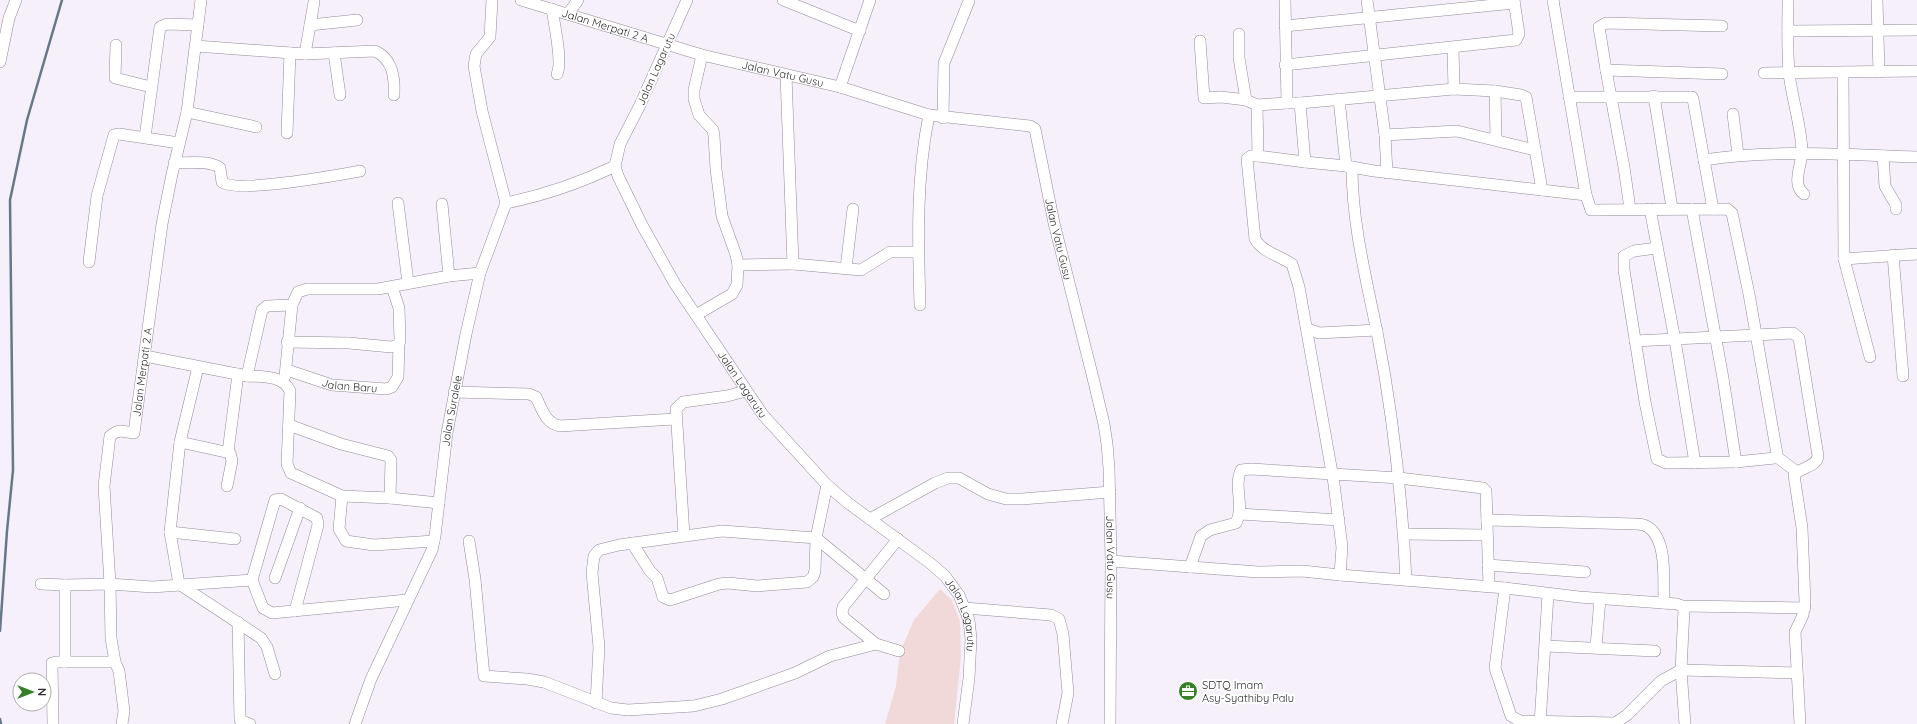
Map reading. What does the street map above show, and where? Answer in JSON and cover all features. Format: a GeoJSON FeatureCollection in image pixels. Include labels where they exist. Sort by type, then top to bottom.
{"type":"FeatureCollection","features":[{"type":"Feature","properties":{"kind":"street"},"geometry":{"type":"LineString","coordinates":[[0,62],[9,18],[16,0]]}},
{"type":"Feature","properties":{"kind":"street","name":"Jalan Merpati 2 A"},"geometry":{"type":"LineString","coordinates":[[122,724],[124,711],[119,671],[115,662],[111,638],[110,584],[104,486],[107,454],[109,438],[112,434],[121,431],[134,433],[145,356],[151,297],[162,224],[174,163],[187,112],[201,0]]}},
{"type":"Feature","properties":{"kind":"street"},"geometry":{"type":"LineString","coordinates":[[492,0],[490,37],[476,54],[474,66],[484,118],[506,203],[542,195],[588,179],[615,166]]}},
{"type":"Feature","properties":{"kind":"street","name":"Jalan Merpati 2 A"},"geometry":{"type":"LineString","coordinates":[[521,0],[667,44]]}},
{"type":"Feature","properties":{"kind":"street"},"geometry":{"type":"LineString","coordinates":[[568,14],[578,0]]}},
{"type":"Feature","properties":{"kind":"street","name":"Jalan Lagarutu"},"geometry":{"type":"LineString","coordinates":[[688,0],[640,105],[620,144],[615,166],[618,176],[651,242],[696,315],[746,391],[772,426],[827,485],[930,563],[945,576],[959,595],[969,620],[971,639],[969,678],[963,724]]}},
{"type":"Feature","properties":{"kind":"street"},"geometry":{"type":"LineString","coordinates":[[783,0],[860,31]]}},
{"type":"Feature","properties":{"kind":"street"},"geometry":{"type":"LineString","coordinates":[[840,87],[870,0]]}},
{"type":"Feature","properties":{"kind":"street"},"geometry":{"type":"LineString","coordinates":[[1285,0],[1285,64],[1287,103]]}},
{"type":"Feature","properties":{"kind":"street"},"geometry":{"type":"LineString","coordinates":[[1367,0],[1386,135],[1388,173]]}},
{"type":"Feature","properties":{"kind":"street"},"geometry":{"type":"LineString","coordinates":[[1553,0],[1589,208],[1593,211],[1672,208],[1727,208],[1732,212],[1757,336],[1777,457],[1797,472]]}},
{"type":"Feature","properties":{"kind":"street"},"geometry":{"type":"LineString","coordinates":[[1788,0],[1789,73],[1796,104],[1802,153],[1798,186],[1800,192],[1804,194]]}},
{"type":"Feature","properties":{"kind":"street"},"geometry":{"type":"LineString","coordinates":[[1877,0],[1879,72]]}},
{"type":"Feature","properties":{"kind":"street"},"geometry":{"type":"LineString","coordinates":[[943,118],[944,62],[969,1]]}},
{"type":"Feature","properties":{"kind":"street"},"geometry":{"type":"LineString","coordinates":[[305,54],[314,2]]}},
{"type":"Feature","properties":{"kind":"street"},"geometry":{"type":"LineString","coordinates":[[1285,26],[1514,2],[1520,34],[1516,40],[1453,48],[1285,64]]}},
{"type":"Feature","properties":{"kind":"street"},"geometry":{"type":"LineString","coordinates":[[552,9],[559,60],[559,69],[557,74]]}},
{"type":"Feature","properties":{"kind":"street"},"geometry":{"type":"LineString","coordinates":[[310,25],[356,20]]}},
{"type":"Feature","properties":{"kind":"street"},"geometry":{"type":"LineString","coordinates":[[145,137],[161,26],[167,24],[198,25]]}},
{"type":"Feature","properties":{"kind":"street"},"geometry":{"type":"LineString","coordinates":[[1630,209],[1599,27],[1601,24],[1722,26]]}},
{"type":"Feature","properties":{"kind":"street"},"geometry":{"type":"LineString","coordinates":[[1788,31],[1917,30]]}},
{"type":"Feature","properties":{"kind":"street"},"geometry":{"type":"LineString","coordinates":[[1239,34],[1241,72],[1246,100]]}},
{"type":"Feature","properties":{"kind":"street"},"geometry":{"type":"LineString","coordinates":[[1200,41],[1204,98],[1221,97],[1246,100],[1257,105],[1300,103],[1454,90],[1494,91],[1526,97],[1542,190]]}},
{"type":"Feature","properties":{"kind":"street","name":"Jalan Vatu Gusu"},"geometry":{"type":"LineString","coordinates":[[667,44],[702,55],[840,87],[929,115],[943,118],[1030,126],[1035,129],[1054,223],[1104,424],[1110,492],[1110,724]]}},
{"type":"Feature","properties":{"kind":"street"},"geometry":{"type":"LineString","coordinates":[[116,45],[115,78],[151,87]]}},
{"type":"Feature","properties":{"kind":"street"},"geometry":{"type":"LineString","coordinates":[[196,46],[305,54],[334,54],[375,51],[381,54],[389,63],[394,75],[394,96]]}},
{"type":"Feature","properties":{"kind":"street"},"geometry":{"type":"LineString","coordinates":[[1453,48],[1454,90]]}},
{"type":"Feature","properties":{"kind":"street"},"geometry":{"type":"LineString","coordinates":[[287,133],[290,53]]}},
{"type":"Feature","properties":{"kind":"street"},"geometry":{"type":"LineString","coordinates":[[334,54],[340,95]]}},
{"type":"Feature","properties":{"kind":"street"},"geometry":{"type":"LineString","coordinates":[[696,315],[735,290],[738,279],[736,255],[722,216],[713,130],[699,115],[694,99],[694,90],[702,55]]}},
{"type":"Feature","properties":{"kind":"street"},"geometry":{"type":"LineString","coordinates":[[1606,70],[1722,74]]}},
{"type":"Feature","properties":{"kind":"street"},"geometry":{"type":"LineString","coordinates":[[1764,73],[1917,71]]}},
{"type":"Feature","properties":{"kind":"street"},"geometry":{"type":"LineString","coordinates":[[1843,73],[1842,154],[1844,259],[1870,356]]}},
{"type":"Feature","properties":{"kind":"street"},"geometry":{"type":"LineString","coordinates":[[786,75],[793,264]]}},
{"type":"Feature","properties":{"kind":"street"},"geometry":{"type":"LineString","coordinates":[[1494,91],[1496,140]]}},
{"type":"Feature","properties":{"kind":"street"},"geometry":{"type":"LineString","coordinates":[[1654,96],[1672,208]]}},
{"type":"Feature","properties":{"kind":"street"},"geometry":{"type":"LineString","coordinates":[[1569,97],[1689,96],[1693,99],[1713,208]]}},
{"type":"Feature","properties":{"kind":"street"},"geometry":{"type":"LineString","coordinates":[[1339,99],[1352,193],[1376,330],[1399,478],[1406,580]]}},
{"type":"Feature","properties":{"kind":"street"},"geometry":{"type":"LineString","coordinates":[[1300,103],[1305,162]]}},
{"type":"Feature","properties":{"kind":"street"},"geometry":{"type":"LineString","coordinates":[[1257,105],[1258,156]]}},
{"type":"Feature","properties":{"kind":"street"},"geometry":{"type":"LineString","coordinates":[[187,112],[256,127]]}},
{"type":"Feature","properties":{"kind":"street"},"geometry":{"type":"LineString","coordinates":[[1733,114],[1738,155]]}},
{"type":"Feature","properties":{"kind":"street"},"geometry":{"type":"LineString","coordinates":[[920,305],[917,217],[921,159],[929,115]]}},
{"type":"Feature","properties":{"kind":"street"},"geometry":{"type":"LineString","coordinates":[[1386,135],[1448,130],[1535,150]]}},
{"type":"Feature","properties":{"kind":"street"},"geometry":{"type":"LineString","coordinates":[[89,262],[97,196],[112,138],[116,134],[179,143]]}},
{"type":"Feature","properties":{"kind":"street"},"geometry":{"type":"LineString","coordinates":[[1704,160],[1738,155],[1802,153],[1917,157]]}},
{"type":"Feature","properties":{"kind":"street"},"geometry":{"type":"LineString","coordinates":[[1340,575],[1342,547],[1332,473],[1308,328],[1296,271],[1292,264],[1265,249],[1258,244],[1255,239],[1247,159],[1251,156],[1258,156],[1388,173],[1586,195]]}},
{"type":"Feature","properties":{"kind":"street"},"geometry":{"type":"LineString","coordinates":[[1883,156],[1885,186],[1896,205],[1896,209]]}},
{"type":"Feature","properties":{"kind":"street"},"geometry":{"type":"LineString","coordinates":[[174,163],[212,164],[218,166],[220,168],[222,182],[229,185],[271,184],[360,171]]}},
{"type":"Feature","properties":{"kind":"street"},"geometry":{"type":"LineString","coordinates":[[398,203],[408,282]]}},
{"type":"Feature","properties":{"kind":"street","name":"Jalan Suralele"},"geometry":{"type":"LineString","coordinates":[[355,724],[371,679],[407,600],[427,563],[434,540],[443,461],[454,392],[480,274],[506,203]]}},
{"type":"Feature","properties":{"kind":"street"},"geometry":{"type":"LineString","coordinates":[[442,204],[449,276]]}},
{"type":"Feature","properties":{"kind":"street"},"geometry":{"type":"LineString","coordinates":[[846,268],[853,209]]}},
{"type":"Feature","properties":{"kind":"street"},"geometry":{"type":"LineString","coordinates":[[1650,209],[1675,340],[1695,463]]}},
{"type":"Feature","properties":{"kind":"street"},"geometry":{"type":"LineString","coordinates":[[1692,209],[1716,338],[1736,462]]}},
{"type":"Feature","properties":{"kind":"street"},"geometry":{"type":"LineString","coordinates":[[1657,248],[1634,251],[1624,256],[1624,270],[1635,341],[1657,459],[1666,463],[1695,463],[1736,462],[1772,459],[1777,457]]}},
{"type":"Feature","properties":{"kind":"street"},"geometry":{"type":"LineString","coordinates":[[738,265],[793,264],[861,270],[890,252],[918,252]]}},
{"type":"Feature","properties":{"kind":"street"},"geometry":{"type":"LineString","coordinates":[[1844,259],[1917,254]]}},
{"type":"Feature","properties":{"kind":"street"},"geometry":{"type":"LineString","coordinates":[[1893,255],[1903,376]]}},
{"type":"Feature","properties":{"kind":"street"},"geometry":{"type":"LineString","coordinates":[[439,503],[390,498],[342,496],[295,475],[288,470],[287,460],[290,392],[285,376],[287,342],[292,305],[298,292],[307,288],[378,289],[392,287],[408,282],[449,276],[480,274]]}},
{"type":"Feature","properties":{"kind":"street","name":"Jalan Baru"},"geometry":{"type":"LineString","coordinates":[[145,356],[242,375],[285,376],[332,385],[386,389],[392,387],[398,377],[399,308],[392,287]]}},
{"type":"Feature","properties":{"kind":"street"},"geometry":{"type":"LineString","coordinates":[[228,452],[242,375],[262,310],[267,306],[292,305]]}},
{"type":"Feature","properties":{"kind":"street"},"geometry":{"type":"LineString","coordinates":[[1308,328],[1319,333],[1376,330]]}},
{"type":"Feature","properties":{"kind":"street"},"geometry":{"type":"LineString","coordinates":[[1635,341],[1794,333],[1799,338],[1818,456],[1815,463],[1794,475],[1794,482],[1801,511],[1805,608],[1795,632],[1800,724]]}},
{"type":"Feature","properties":{"kind":"street"},"geometry":{"type":"LineString","coordinates":[[287,342],[349,343],[384,347],[399,344]]}},
{"type":"Feature","properties":{"kind":"street"},"geometry":{"type":"LineString","coordinates":[[198,367],[180,442],[170,532],[179,584],[265,641],[275,674]]}},
{"type":"Feature","properties":{"kind":"street"},"geometry":{"type":"LineString","coordinates":[[684,535],[675,419],[676,409],[683,402],[727,396],[746,391]]}},
{"type":"Feature","properties":{"kind":"street"},"geometry":{"type":"LineString","coordinates":[[454,392],[528,394],[536,397],[547,419],[553,425],[560,426],[675,419]]}},
{"type":"Feature","properties":{"kind":"street"},"geometry":{"type":"LineString","coordinates":[[289,425],[341,444],[388,456],[391,460],[390,498]]}},
{"type":"Feature","properties":{"kind":"street"},"geometry":{"type":"LineString","coordinates":[[180,442],[228,452],[231,455],[232,461],[227,486]]}},
{"type":"Feature","properties":{"kind":"street"},"geometry":{"type":"LineString","coordinates":[[1190,567],[1201,536],[1210,530],[1236,523],[1240,514],[1238,477],[1241,470],[1332,473],[1399,478],[1483,488],[1486,491],[1489,586]]}},
{"type":"Feature","properties":{"kind":"street"},"geometry":{"type":"LineString","coordinates":[[870,519],[935,483],[948,478],[960,478],[988,494],[1006,499],[1110,492]]}},
{"type":"Feature","properties":{"kind":"street"},"geometry":{"type":"LineString","coordinates":[[632,543],[659,581],[663,597],[670,600],[728,582],[757,586],[807,582],[813,578],[815,571],[816,538],[827,485]]}},
{"type":"Feature","properties":{"kind":"street"},"geometry":{"type":"LineString","coordinates":[[342,496],[339,529],[346,540],[374,545],[434,540]]}},
{"type":"Feature","properties":{"kind":"street"},"geometry":{"type":"LineString","coordinates":[[295,611],[318,522],[317,518],[300,508],[278,499],[274,502],[252,580],[263,608],[268,612],[295,611],[407,600]]}},
{"type":"Feature","properties":{"kind":"street"},"geometry":{"type":"LineString","coordinates":[[275,578],[300,508]]}},
{"type":"Feature","properties":{"kind":"street"},"geometry":{"type":"LineString","coordinates":[[1240,514],[1338,520]]}},
{"type":"Feature","properties":{"kind":"street"},"geometry":{"type":"LineString","coordinates":[[1487,520],[1636,524],[1648,526],[1656,535],[1662,546],[1664,603]]}},
{"type":"Feature","properties":{"kind":"street"},"geometry":{"type":"LineString","coordinates":[[596,703],[599,647],[592,573],[594,556],[599,550],[632,543],[722,531],[816,538],[884,594]]}},
{"type":"Feature","properties":{"kind":"street"},"geometry":{"type":"LineString","coordinates":[[170,532],[235,539]]}},
{"type":"Feature","properties":{"kind":"street"},"geometry":{"type":"LineString","coordinates":[[1404,534],[1487,535]]}},
{"type":"Feature","properties":{"kind":"street"},"geometry":{"type":"LineString","coordinates":[[898,539],[843,607],[842,613],[844,618],[876,644],[899,651]]}},
{"type":"Feature","properties":{"kind":"street"},"geometry":{"type":"LineString","coordinates":[[469,541],[475,579],[484,676],[527,679],[544,682],[611,708],[628,710],[694,706],[711,703],[795,673],[830,656],[876,644]]}},
{"type":"Feature","properties":{"kind":"street"},"geometry":{"type":"LineString","coordinates":[[1111,561],[1258,572],[1302,571],[1489,586],[1548,594],[1677,604],[1682,606],[1805,608]]}},
{"type":"Feature","properties":{"kind":"street"},"geometry":{"type":"LineString","coordinates":[[1488,565],[1585,572]]}},
{"type":"Feature","properties":{"kind":"street"},"geometry":{"type":"LineString","coordinates":[[41,584],[110,584],[152,587],[252,580]]}},
{"type":"Feature","properties":{"kind":"street"},"geometry":{"type":"LineString","coordinates":[[65,585],[65,662]]}},
{"type":"Feature","properties":{"kind":"street"},"geometry":{"type":"LineString","coordinates":[[1505,588],[1495,668],[1511,716],[1520,721],[1615,723],[1627,715],[1661,681],[1681,670],[1797,673]]}},
{"type":"Feature","properties":{"kind":"street"},"geometry":{"type":"LineString","coordinates":[[1540,722],[1546,646],[1548,594]]}},
{"type":"Feature","properties":{"kind":"street"},"geometry":{"type":"LineString","coordinates":[[1596,648],[1600,599]]}},
{"type":"Feature","properties":{"kind":"street"},"geometry":{"type":"LineString","coordinates":[[1682,606],[1684,609],[1681,670],[1685,724]]}},
{"type":"Feature","properties":{"kind":"street"},"geometry":{"type":"LineString","coordinates":[[965,608],[1051,616],[1059,619],[1063,634],[1068,694],[1062,724]]}},
{"type":"Feature","properties":{"kind":"street"},"geometry":{"type":"LineString","coordinates":[[238,622],[244,723]]}},
{"type":"Feature","properties":{"kind":"street"},"geometry":{"type":"LineString","coordinates":[[1546,646],[1655,651]]}},
{"type":"Feature","properties":{"kind":"street"},"geometry":{"type":"LineString","coordinates":[[53,724],[52,663],[115,662]]}},
{"type":"Feature","properties":{"kind":"shaded area"},"geometry":{"type":"Polygon","coordinates":[[[940,589],[952,600],[960,621],[961,657],[954,724],[885,724],[896,686],[900,652],[914,620],[940,589]]]}},
{"type":"Feature","properties":{"kind":"waterway"},"geometry":{"type":"LineString","coordinates":[[0,631],[13,470],[10,200],[27,120],[62,0]]}},
{"type":"Feature","properties":{"kind":"waterway"},"geometry":{"type":"LineString","coordinates":[[0,719],[1,724]]}},
{"type":"Feature","properties":{"kind":"place","name":"SDTQ Imam Asy-Syathiby Palu"},"geometry":{"type":"Point","coordinates":[1188,691]}}]}
